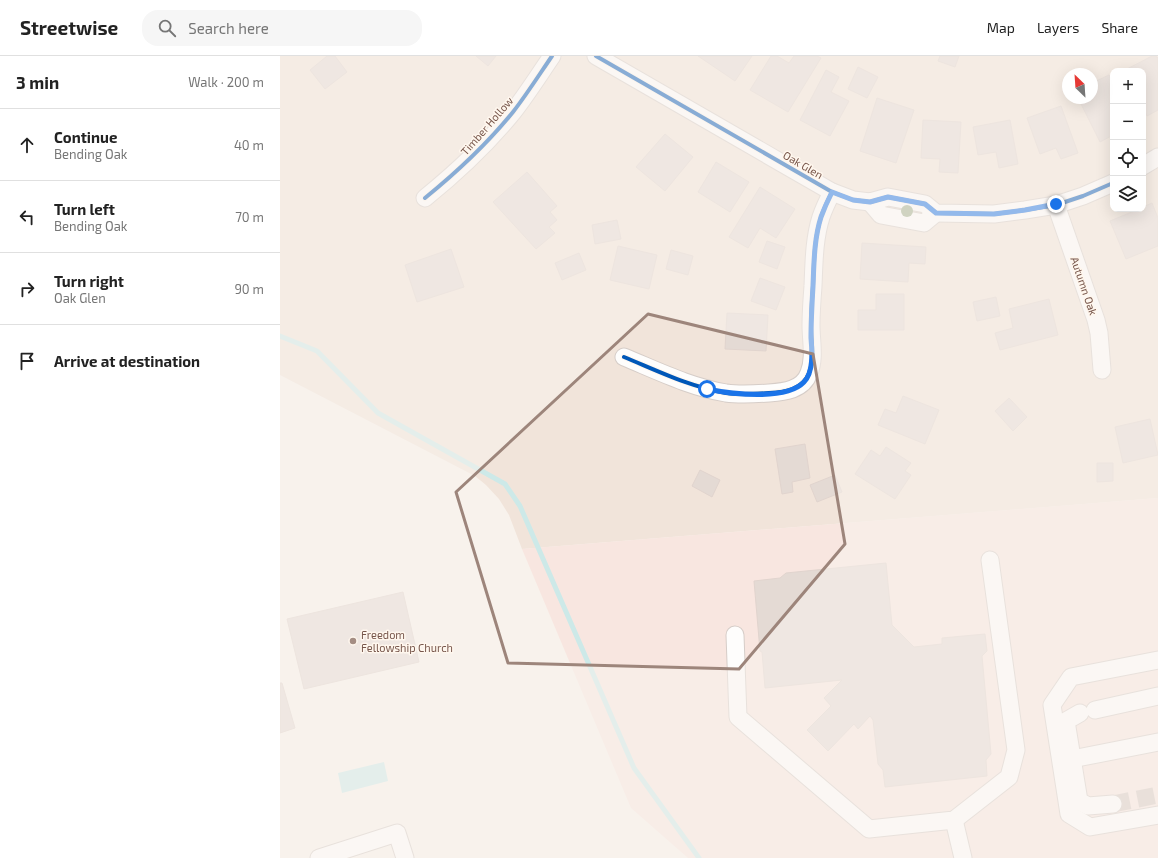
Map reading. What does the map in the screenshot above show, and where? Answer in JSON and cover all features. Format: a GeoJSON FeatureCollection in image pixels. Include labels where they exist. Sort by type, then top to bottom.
{"type":"FeatureCollection","features":[{"type":"Feature","properties":{"kind":"street","name":"Timber Hollow"},"geometry":{"type":"LineString","coordinates":[[425,198],[467,162],[488,140],[512,112],[552,56]]}},
{"type":"Feature","properties":{"kind":"street","name":"Oak Glen"},"geometry":{"type":"LineString","coordinates":[[596,56],[832,192],[853,200],[870,202],[881,215],[924,223],[936,213],[994,214],[1025,210],[1056,204],[1083,196],[1110,184]]}},
{"type":"Feature","properties":{"kind":"street"},"geometry":{"type":"LineString","coordinates":[[1146,164],[1158,157]]}},
{"type":"Feature","properties":{"kind":"street"},"geometry":{"type":"LineString","coordinates":[[624,356],[687,384],[727,393],[776,393],[795,388],[805,382],[812,362],[811,325],[816,245],[821,217],[832,192]]}},
{"type":"Feature","properties":{"kind":"street","name":"Autumn Oak"},"geometry":{"type":"LineString","coordinates":[[1056,204],[1096,320],[1101,345],[1102,370]]}},
{"type":"Feature","properties":{"kind":"street"},"geometry":{"type":"LineString","coordinates":[[735,635],[738,717],[869,829],[954,820],[1008,777],[1016,750],[990,560]]}},
{"type":"Feature","properties":{"kind":"street"},"geometry":{"type":"LineString","coordinates":[[1158,660],[1071,677],[1052,705],[1069,814],[1090,827],[1158,815]]}},
{"type":"Feature","properties":{"kind":"street"},"geometry":{"type":"LineString","coordinates":[[1113,804],[1088,806],[1079,801],[1066,721],[1087,711],[1158,696]]}},
{"type":"Feature","properties":{"kind":"street"},"geometry":{"type":"LineString","coordinates":[[1072,759],[1158,742]]}},
{"type":"Feature","properties":{"kind":"street"},"geometry":{"type":"LineString","coordinates":[[954,820],[963,858]]}},
{"type":"Feature","properties":{"kind":"street"},"geometry":{"type":"LineString","coordinates":[[319,858],[397,833],[405,858]]}},
{"type":"Feature","properties":{"kind":"highlighted area"},"geometry":{"type":"Polygon","coordinates":[[[648,314],[813,354],[845,544],[739,669],[508,663],[456,492],[648,314]]]}},
{"type":"Feature","properties":{"kind":"shaded area"},"geometry":{"type":"Polygon","coordinates":[[[280,56],[1158,56],[1158,498],[522,549],[509,515],[499,499],[475,476],[280,375],[280,56]]]}},
{"type":"Feature","properties":{"kind":"shaded area"},"geometry":{"type":"Polygon","coordinates":[[[1158,498],[1158,858],[688,858],[631,808],[522,549],[1158,498]]]}},
{"type":"Feature","properties":{"kind":"water"},"geometry":{"type":"Polygon","coordinates":[[[384,762],[388,781],[342,793],[338,773],[384,762]]]}},
{"type":"Feature","properties":{"kind":"building"},"geometry":{"type":"Polygon","coordinates":[[[327,56],[335,56],[347,72],[325,89],[310,70],[327,56]]]}},
{"type":"Feature","properties":{"kind":"building"},"geometry":{"type":"Polygon","coordinates":[[[476,56],[496,56],[488,66],[476,56]]]}},
{"type":"Feature","properties":{"kind":"building"},"geometry":{"type":"Polygon","coordinates":[[[698,56],[752,56],[735,81],[698,56]]]}},
{"type":"Feature","properties":{"kind":"building"},"geometry":{"type":"Polygon","coordinates":[[[771,56],[777,56],[789,63],[794,56],[817,56],[821,58],[788,112],[750,90],[771,56]]]}},
{"type":"Feature","properties":{"kind":"building"},"geometry":{"type":"Polygon","coordinates":[[[940,56],[959,56],[955,67],[938,61],[940,56]]]}},
{"type":"Feature","properties":{"kind":"building"},"geometry":{"type":"Polygon","coordinates":[[[1152,56],[1158,57],[1158,110],[1147,116],[1146,68],[1129,68],[1152,56]]]}},
{"type":"Feature","properties":{"kind":"building"},"geometry":{"type":"Polygon","coordinates":[[[858,67],[878,77],[867,98],[848,89],[858,67]]]}},
{"type":"Feature","properties":{"kind":"building"},"geometry":{"type":"Polygon","coordinates":[[[826,70],[839,77],[831,92],[849,101],[830,136],[800,120],[826,70]]]}},
{"type":"Feature","properties":{"kind":"building"},"geometry":{"type":"Polygon","coordinates":[[[1109,75],[1110,77],[1110,137],[1100,142],[1081,104],[1098,104],[1098,80],[1109,75]]]}},
{"type":"Feature","properties":{"kind":"building"},"geometry":{"type":"Polygon","coordinates":[[[877,98],[914,110],[896,163],[860,151],[877,98]]]}},
{"type":"Feature","properties":{"kind":"building"},"geometry":{"type":"Polygon","coordinates":[[[1061,106],[1078,153],[1061,159],[1056,148],[1040,154],[1027,118],[1061,106]]]}},
{"type":"Feature","properties":{"kind":"building"},"geometry":{"type":"Polygon","coordinates":[[[923,120],[961,122],[958,173],[939,172],[940,159],[921,158],[923,120]]]}},
{"type":"Feature","properties":{"kind":"building"},"geometry":{"type":"Polygon","coordinates":[[[1010,120],[1018,164],[999,168],[996,152],[978,155],[973,127],[1010,120]]]}},
{"type":"Feature","properties":{"kind":"building"},"geometry":{"type":"Polygon","coordinates":[[[665,134],[693,157],[665,191],[636,167],[665,134]]]}},
{"type":"Feature","properties":{"kind":"building"},"geometry":{"type":"Polygon","coordinates":[[[716,162],[749,182],[730,212],[698,192],[716,162]]]}},
{"type":"Feature","properties":{"kind":"building"},"geometry":{"type":"Polygon","coordinates":[[[527,172],[557,206],[550,212],[557,220],[549,227],[555,233],[536,249],[493,202],[527,172]]]}},
{"type":"Feature","properties":{"kind":"building"},"geometry":{"type":"Polygon","coordinates":[[[760,187],[795,209],[776,238],[760,228],[748,248],[729,237],[760,187]]]}},
{"type":"Feature","properties":{"kind":"building"},"geometry":{"type":"Polygon","coordinates":[[[1152,203],[1158,218],[1158,246],[1126,259],[1110,221],[1132,212],[1146,212],[1146,206],[1152,203]]]}},
{"type":"Feature","properties":{"kind":"building"},"geometry":{"type":"Polygon","coordinates":[[[617,220],[621,239],[595,244],[592,225],[617,220]]]}},
{"type":"Feature","properties":{"kind":"building"},"geometry":{"type":"Polygon","coordinates":[[[767,241],[785,247],[777,269],[759,262],[767,241]]]}},
{"type":"Feature","properties":{"kind":"building"},"geometry":{"type":"Polygon","coordinates":[[[862,243],[926,247],[925,264],[909,263],[908,282],[860,279],[862,243]]]}},
{"type":"Feature","properties":{"kind":"building"},"geometry":{"type":"Polygon","coordinates":[[[618,246],[657,255],[649,289],[610,280],[618,246]]]}},
{"type":"Feature","properties":{"kind":"building"},"geometry":{"type":"Polygon","coordinates":[[[451,249],[464,287],[417,302],[405,265],[451,249]]]}},
{"type":"Feature","properties":{"kind":"building"},"geometry":{"type":"Polygon","coordinates":[[[671,250],[693,256],[688,275],[666,269],[671,250]]]}},
{"type":"Feature","properties":{"kind":"building"},"geometry":{"type":"Polygon","coordinates":[[[579,253],[586,270],[562,280],[555,263],[579,253]]]}},
{"type":"Feature","properties":{"kind":"building"},"geometry":{"type":"Polygon","coordinates":[[[760,278],[785,287],[776,310],[751,301],[760,278]]]}},
{"type":"Feature","properties":{"kind":"building"},"geometry":{"type":"Polygon","coordinates":[[[876,294],[904,294],[904,330],[858,330],[858,310],[876,310],[876,294]]]}},
{"type":"Feature","properties":{"kind":"building"},"geometry":{"type":"Polygon","coordinates":[[[996,297],[1000,316],[977,321],[973,302],[996,297]]]}},
{"type":"Feature","properties":{"kind":"building"},"geometry":{"type":"Polygon","coordinates":[[[1049,299],[1058,335],[1000,350],[995,333],[1013,328],[1009,309],[1049,299]]]}},
{"type":"Feature","properties":{"kind":"building"},"geometry":{"type":"Polygon","coordinates":[[[727,313],[768,315],[766,351],[725,349],[727,313]]]}},
{"type":"Feature","properties":{"kind":"building"},"geometry":{"type":"Polygon","coordinates":[[[903,396],[939,410],[925,444],[878,425],[885,409],[896,413],[903,396]]]}},
{"type":"Feature","properties":{"kind":"building"},"geometry":{"type":"Polygon","coordinates":[[[1009,398],[1027,417],[1013,431],[995,411],[1009,398]]]}},
{"type":"Feature","properties":{"kind":"building"},"geometry":{"type":"Polygon","coordinates":[[[1150,419],[1158,455],[1123,463],[1115,427],[1150,419]]]}},
{"type":"Feature","properties":{"kind":"building"},"geometry":{"type":"Polygon","coordinates":[[[805,444],[810,478],[792,482],[793,492],[782,494],[775,449],[805,444]]]}},
{"type":"Feature","properties":{"kind":"building"},"geometry":{"type":"Polygon","coordinates":[[[886,447],[911,463],[905,471],[911,475],[895,499],[855,474],[871,450],[880,456],[886,447]]]}},
{"type":"Feature","properties":{"kind":"building"},"geometry":{"type":"Polygon","coordinates":[[[1097,463],[1113,463],[1113,481],[1097,482],[1097,463]]]}},
{"type":"Feature","properties":{"kind":"building"},"geometry":{"type":"Polygon","coordinates":[[[700,470],[720,480],[712,497],[692,486],[700,470]]]}},
{"type":"Feature","properties":{"kind":"building"},"geometry":{"type":"Polygon","coordinates":[[[835,475],[842,492],[817,502],[810,485],[835,475]]]}},
{"type":"Feature","properties":{"kind":"building"},"geometry":{"type":"Polygon","coordinates":[[[886,563],[892,625],[914,647],[942,644],[942,638],[985,634],[987,651],[982,656],[991,754],[986,760],[987,776],[885,787],[883,770],[878,764],[873,720],[870,716],[858,729],[854,724],[828,751],[807,730],[831,706],[824,698],[842,680],[765,688],[754,581],[780,578],[786,573],[886,563]]]}},
{"type":"Feature","properties":{"kind":"building","name":"Freedom Fellowship Church"},"geometry":{"type":"Polygon","coordinates":[[[403,592],[419,662],[304,689],[287,619],[403,592]]]}},
{"type":"Feature","properties":{"kind":"building"},"geometry":{"type":"Polygon","coordinates":[[[280,683],[282,683],[295,728],[280,733],[280,683]]]}},
{"type":"Feature","properties":{"kind":"waterway"},"geometry":{"type":"LineString","coordinates":[[280,336],[317,351],[378,413],[505,484],[520,506],[634,768],[699,858]]}},
{"type":"Feature","properties":{"kind":"tunnel"},"geometry":{"type":"LineString","coordinates":[[1113,804],[1158,795]]}},
{"type":"Feature","properties":{"kind":"cycle path"},"geometry":{"type":"LineString","coordinates":[[425,198],[449,178],[503,124],[552,56]]}},
{"type":"Feature","properties":{"kind":"cycle path"},"geometry":{"type":"LineString","coordinates":[[596,56],[832,192],[853,200],[870,202],[888,197],[925,204],[936,213],[994,214],[1056,205],[1083,196],[1110,184]]}},
{"type":"Feature","properties":{"kind":"cycle path"},"geometry":{"type":"LineString","coordinates":[[624,357],[687,383],[726,393],[748,394],[781,392],[798,387],[806,379],[811,367],[811,315],[816,242],[822,214],[832,192]]}},
{"type":"Feature","properties":{"kind":"place","name":"Freedom Fellowship Church"},"geometry":{"type":"Point","coordinates":[353,641]}},
{"type":"Feature","properties":{"kind":"route"},"geometry":{"type":"LineString","coordinates":[[707,389],[727,393],[776,393],[795,388],[805,382],[812,362],[811,325],[814,263],[818,230],[821,217],[832,192],[853,200],[870,202],[888,197],[925,204],[936,213],[994,214],[1056,204]]}}]}
